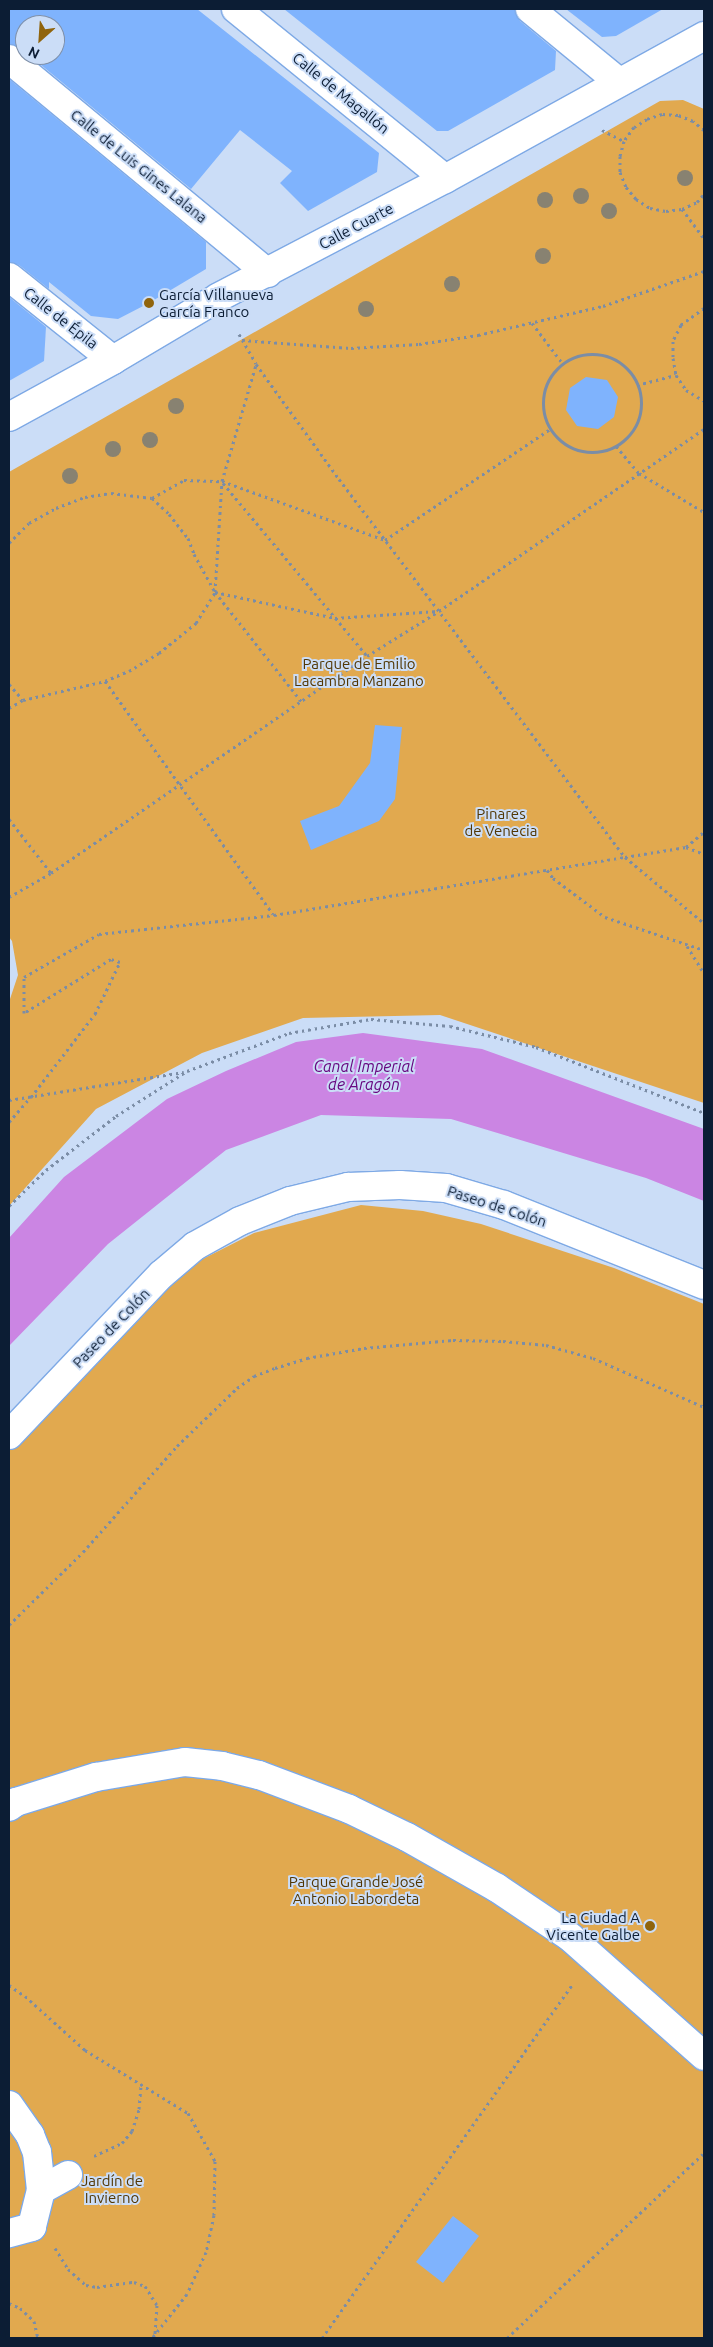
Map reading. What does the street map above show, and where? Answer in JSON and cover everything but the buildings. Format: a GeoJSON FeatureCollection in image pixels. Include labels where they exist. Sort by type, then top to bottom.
{"type":"FeatureCollection","features":[{"type":"Feature","properties":{"kind":"street","name":"Calle de Magallón"},"geometry":{"type":"LineString","coordinates":[[236,9],[444,179]]}},
{"type":"Feature","properties":{"kind":"street"},"geometry":{"type":"LineString","coordinates":[[530,9],[619,82]]}},
{"type":"Feature","properties":{"kind":"street","name":"Calle Cuarte"},"geometry":{"type":"LineString","coordinates":[[9,417],[113,360],[219,297],[268,273],[444,179],[619,82],[701,44]]}},
{"type":"Feature","properties":{"kind":"street","name":"Calle de Luis Gines Lalana"},"geometry":{"type":"LineString","coordinates":[[9,60],[268,273]]}},
{"type":"Feature","properties":{"kind":"street","name":"Calle de Épila"},"geometry":{"type":"LineString","coordinates":[[9,277],[113,360]]}},
{"type":"Feature","properties":{"kind":"street","name":"Paseo de Colón"},"geometry":{"type":"LineString","coordinates":[[9,1434],[162,1274],[195,1246],[240,1221],[290,1201],[348,1187],[400,1185],[446,1188],[504,1205],[704,1285]]}},
{"type":"Feature","properties":{"kind":"street"},"geometry":{"type":"LineString","coordinates":[[9,1807],[16,1802],[96,1777],[185,1762],[222,1766],[260,1775],[349,1809],[407,1837],[497,1888],[570,1936],[704,2056]]}},
{"type":"Feature","properties":{"kind":"street"},"geometry":{"type":"LineString","coordinates":[[9,2105],[30,2135],[37,2152],[41,2190],[29,2230]]}},
{"type":"Feature","properties":{"kind":"street"},"geometry":{"type":"LineString","coordinates":[[41,2190],[68,2175]]}},
{"type":"Feature","properties":{"kind":"path"},"geometry":{"type":"LineString","coordinates":[[704,130],[694,121],[678,115],[662,114],[647,119],[634,127],[624,141],[620,156],[620,172],[626,187],[636,200],[650,208],[666,211],[682,209],[697,202],[704,194]]}},
{"type":"Feature","properties":{"kind":"path"},"geometry":{"type":"LineString","coordinates":[[598,127],[624,141]]}},
{"type":"Feature","properties":{"kind":"path"},"geometry":{"type":"LineString","coordinates":[[682,209],[704,238]]}},
{"type":"Feature","properties":{"kind":"path"},"geometry":{"type":"LineString","coordinates":[[242,340],[351,348],[429,342],[478,335],[604,306],[704,271]]}},
{"type":"Feature","properties":{"kind":"path"},"geometry":{"type":"LineString","coordinates":[[704,308],[681,325],[673,341],[676,375],[686,390],[704,401]]}},
{"type":"Feature","properties":{"kind":"path"},"geometry":{"type":"LineString","coordinates":[[532,322],[563,364]]}},
{"type":"Feature","properties":{"kind":"path"},"geometry":{"type":"LineString","coordinates":[[239,334],[256,364],[385,540],[626,857],[704,923]]}},
{"type":"Feature","properties":{"kind":"path"},"geometry":{"type":"LineString","coordinates":[[585,355],[602,355],[623,366],[637,385],[641,400],[639,416],[633,430],[616,446],[591,453],[575,450],[561,441],[550,429],[544,414],[543,398],[547,382],[556,369],[563,364],[585,355]]}},
{"type":"Feature","properties":{"kind":"path"},"geometry":{"type":"LineString","coordinates":[[9,708],[23,700],[105,681],[129,671],[159,653],[196,623],[215,592],[222,481],[256,364]]}},
{"type":"Feature","properties":{"kind":"path"},"geometry":{"type":"LineString","coordinates":[[637,385],[676,375]]}},
{"type":"Feature","properties":{"kind":"path"},"geometry":{"type":"LineString","coordinates":[[385,540],[550,429]]}},
{"type":"Feature","properties":{"kind":"path"},"geometry":{"type":"LineString","coordinates":[[9,897],[51,873],[367,656],[439,611],[704,429]]}},
{"type":"Feature","properties":{"kind":"path"},"geometry":{"type":"LineString","coordinates":[[616,446],[639,473],[704,512]]}},
{"type":"Feature","properties":{"kind":"path"},"geometry":{"type":"LineString","coordinates":[[9,543],[29,523],[56,508],[85,497],[111,493],[152,498],[184,480],[222,481],[385,540]]}},
{"type":"Feature","properties":{"kind":"path"},"geometry":{"type":"LineString","coordinates":[[222,481],[367,656]]}},
{"type":"Feature","properties":{"kind":"path"},"geometry":{"type":"LineString","coordinates":[[152,498],[169,514],[188,538],[194,554],[215,592],[302,702]]}},
{"type":"Feature","properties":{"kind":"path"},"geometry":{"type":"LineString","coordinates":[[215,592],[335,618],[439,611]]}},
{"type":"Feature","properties":{"kind":"path"},"geometry":{"type":"LineString","coordinates":[[105,681],[274,915]]}},
{"type":"Feature","properties":{"kind":"path"},"geometry":{"type":"LineString","coordinates":[[9,684],[23,700]]}},
{"type":"Feature","properties":{"kind":"path"},"geometry":{"type":"LineString","coordinates":[[9,819],[51,873]]}},
{"type":"Feature","properties":{"kind":"path"},"geometry":{"type":"LineString","coordinates":[[9,1122],[31,1097],[95,1014],[120,962],[111,959],[24,1013],[24,977],[99,934],[274,915],[686,847],[704,832]]}},
{"type":"Feature","properties":{"kind":"path"},"geometry":{"type":"LineString","coordinates":[[686,847],[704,854]]}},
{"type":"Feature","properties":{"kind":"path"},"geometry":{"type":"LineString","coordinates":[[547,870],[553,878],[605,917],[704,950]]}},
{"type":"Feature","properties":{"kind":"path"},"geometry":{"type":"LineString","coordinates":[[686,945],[704,973]]}},
{"type":"Feature","properties":{"kind":"path"},"geometry":{"type":"LineString","coordinates":[[9,1100],[187,1071],[289,1033],[370,1019],[450,1026],[536,1047],[704,1112]]}},
{"type":"Feature","properties":{"kind":"path"},"geometry":{"type":"LineString","coordinates":[[9,1206],[46,1170],[116,1116],[187,1071]]}},
{"type":"Feature","properties":{"kind":"path"},"geometry":{"type":"LineString","coordinates":[[9,1625],[83,1552],[177,1446],[237,1388],[254,1376],[283,1365],[307,1358],[364,1348],[454,1340],[537,1344],[592,1358],[704,1407]]}},
{"type":"Feature","properties":{"kind":"path"},"geometry":{"type":"LineString","coordinates":[[322,2338],[593,1957]]}},
{"type":"Feature","properties":{"kind":"path"},"geometry":{"type":"LineString","coordinates":[[9,1985],[25,1996],[85,2050],[188,2112],[216,2161],[214,2215],[206,2252],[187,2294],[153,2337]]}},
{"type":"Feature","properties":{"kind":"path"},"geometry":{"type":"LineString","coordinates":[[68,2175],[82,2163],[122,2142],[132,2131],[139,2109],[141,2084]]}},
{"type":"Feature","properties":{"kind":"path"},"geometry":{"type":"LineString","coordinates":[[507,2338],[704,2153]]}},
{"type":"Feature","properties":{"kind":"path"},"geometry":{"type":"LineString","coordinates":[[29,2230],[86,2285],[97,2287],[134,2282],[145,2286],[157,2305],[153,2337]]}},
{"type":"Feature","properties":{"kind":"path"},"geometry":{"type":"LineString","coordinates":[[9,2303],[20,2308],[34,2321],[38,2338]]}},
{"type":"Feature","properties":{"kind":"green space","name":"Parque de Emilio Lacambra Manzano"},"geometry":{"type":"Polygon","coordinates":[[[683,100],[704,109],[704,1103],[440,1015],[303,1018],[202,1053],[96,1109],[9,1206],[9,1002],[18,975],[12,941],[9,937],[9,472],[660,101],[683,100]]]}},
{"type":"Feature","properties":{"kind":"green space","name":"Parque Grande José Antonio Labordeta"},"geometry":{"type":"Polygon","coordinates":[[[361,1205],[423,1211],[481,1224],[614,1268],[704,1304],[704,2338],[9,2338],[9,1441],[185,1268],[254,1233],[361,1205]]]}},
{"type":"Feature","properties":{"kind":"water","name":"Canal Imperial de Aragón"},"geometry":{"type":"Polygon","coordinates":[[[363,1033],[482,1049],[704,1129],[704,1201],[646,1178],[451,1119],[321,1115],[226,1150],[108,1244],[9,1346],[9,1238],[64,1177],[167,1099],[226,1071],[296,1042],[363,1033]]]}},
{"type":"Feature","properties":{"kind":"place","name":"García Villanueva García Franco"},"geometry":{"type":"Point","coordinates":[149,303]}},
{"type":"Feature","properties":{"kind":"place","name":"La Ciudad A Vicente Galbe"},"geometry":{"type":"Point","coordinates":[650,1926]}},
{"type":"Feature","properties":{"kind":"park label","name":"Pinares de Venecia"},"geometry":{"type":"Point","coordinates":[501,822]}},
{"type":"Feature","properties":{"kind":"park label","name":"Jardín de Invierno"},"geometry":{"type":"Point","coordinates":[112,2188]}}]}
